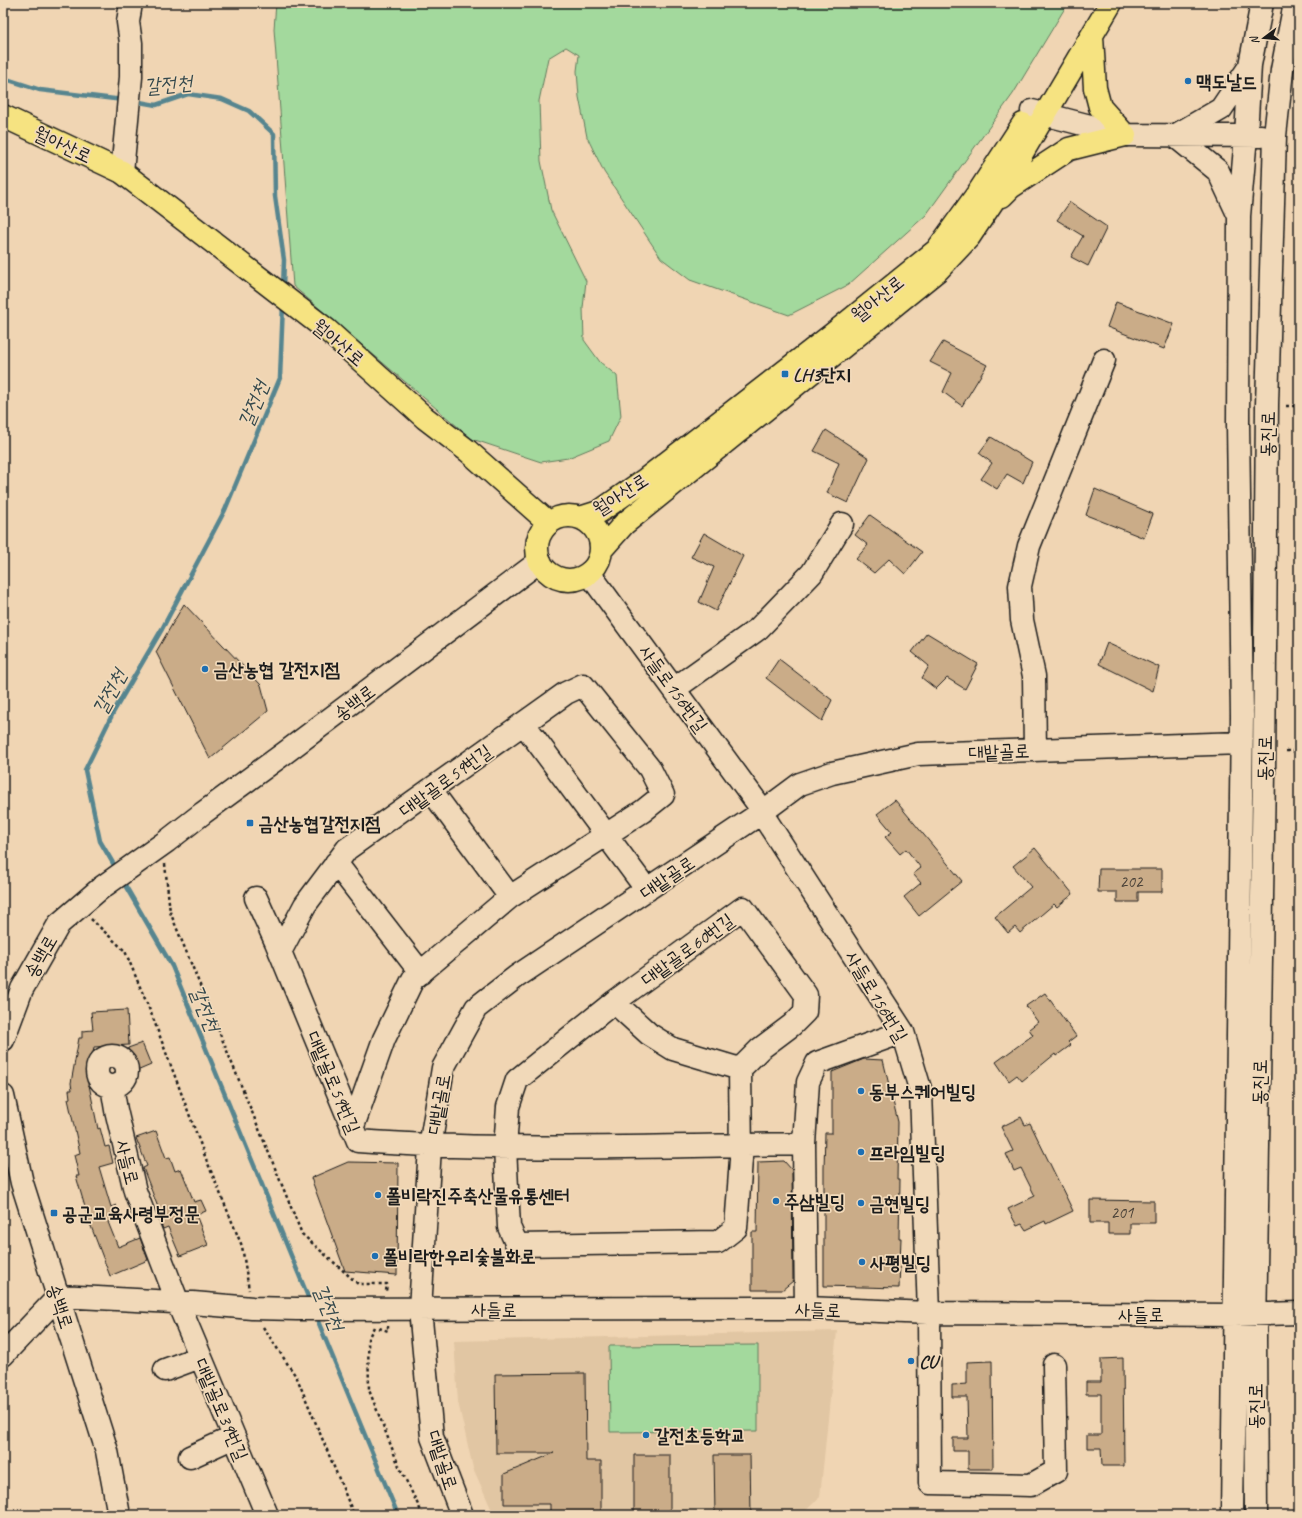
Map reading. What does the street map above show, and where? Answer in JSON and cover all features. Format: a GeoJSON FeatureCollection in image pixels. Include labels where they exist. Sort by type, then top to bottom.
{"type":"FeatureCollection","features":[{"type":"Feature","properties":{"kind":"main road","name":"월아산로"},"geometry":{"type":"LineString","coordinates":[[580,518],[599,512],[646,479],[833,334],[937,250],[1038,113],[1095,3]]}},
{"type":"Feature","properties":{"kind":"main road"},"geometry":{"type":"LineString","coordinates":[[601,550],[624,524],[938,270],[969,237],[987,210],[1038,113],[1092,36],[1111,3]]}},
{"type":"Feature","properties":{"kind":"main road"},"geometry":{"type":"LineString","coordinates":[[987,210],[1011,187],[1069,149],[1125,135],[1100,107],[1095,88],[1092,36]]}},
{"type":"Feature","properties":{"kind":"main road","name":"월아산로"},"geometry":{"type":"LineString","coordinates":[[3,116],[122,172],[291,304],[327,330],[425,418],[468,451],[549,523]]}},
{"type":"Feature","properties":{"kind":"main road"},"geometry":{"type":"LineString","coordinates":[[564,516],[580,518],[588,522],[598,535],[601,550],[599,559],[589,573],[574,580],[558,578],[550,574],[540,561],[537,544],[543,529],[549,523],[564,516]]}},
{"type":"Feature","properties":{"kind":"street"},"geometry":{"type":"LineString","coordinates":[[122,172],[130,93],[131,43],[128,22],[131,3]]}},
{"type":"Feature","properties":{"kind":"street","name":"동진로"},"geometry":{"type":"LineString","coordinates":[[1256,1515],[1246,1314],[1241,768],[1232,744],[1242,716],[1238,423],[1239,216],[1250,65],[1262,3]]}},
{"type":"Feature","properties":{"kind":"street","name":"동진로"},"geometry":{"type":"LineString","coordinates":[[1232,1515],[1246,1314],[1264,781],[1267,405],[1275,136],[1282,70],[1295,3]]}},
{"type":"Feature","properties":{"kind":"street"},"geometry":{"type":"LineString","coordinates":[[1175,136],[1221,109],[1250,65]]}},
{"type":"Feature","properties":{"kind":"street"},"geometry":{"type":"LineString","coordinates":[[1038,113],[1125,135],[1275,136]]}},
{"type":"Feature","properties":{"kind":"street"},"geometry":{"type":"LineString","coordinates":[[1175,136],[1218,171],[1239,216]]}},
{"type":"Feature","properties":{"kind":"street"},"geometry":{"type":"LineString","coordinates":[[1035,750],[1034,676],[1022,620],[1020,586],[1029,546],[1104,360]]}},
{"type":"Feature","properties":{"kind":"street"},"geometry":{"type":"LineString","coordinates":[[674,689],[758,629],[812,573],[842,524]]}},
{"type":"Feature","properties":{"kind":"street","name":"송백로"},"geometry":{"type":"LineString","coordinates":[[3,1040],[22,989],[59,924],[101,888],[166,850],[203,813],[540,561]]}},
{"type":"Feature","properties":{"kind":"street","name":"사들로156번길"},"geometry":{"type":"LineString","coordinates":[[589,573],[762,812],[903,1032],[921,1092],[929,1313],[930,1483],[1031,1485],[1056,1471],[1054,1365]]}},
{"type":"Feature","properties":{"kind":"street","name":"대밭골로59번길"},"geometry":{"type":"LineString","coordinates":[[430,1147],[358,1141],[280,952],[305,906],[347,848],[432,790],[566,693],[583,686],[650,769],[662,796],[643,811],[607,834]]}},
{"type":"Feature","properties":{"kind":"street"},"geometry":{"type":"LineString","coordinates":[[524,724],[607,834],[647,890]]}},
{"type":"Feature","properties":{"kind":"street","name":"대밭골로"},"geometry":{"type":"LineString","coordinates":[[462,1515],[432,1437],[420,1309],[430,1147],[443,1068],[476,1008],[516,977],[762,812],[800,784],[832,772],[918,754],[1232,744]]}},
{"type":"Feature","properties":{"kind":"street"},"geometry":{"type":"LineString","coordinates":[[432,790],[510,897]]}},
{"type":"Feature","properties":{"kind":"street"},"geometry":{"type":"LineString","coordinates":[[352,1129],[384,1039],[414,979],[510,897],[607,834]]}},
{"type":"Feature","properties":{"kind":"street"},"geometry":{"type":"LineString","coordinates":[[336,863],[421,973]]}},
{"type":"Feature","properties":{"kind":"street"},"geometry":{"type":"LineString","coordinates":[[256,898],[280,952]]}},
{"type":"Feature","properties":{"kind":"street","name":"대밭골로60번길"},"geometry":{"type":"LineString","coordinates":[[743,908],[806,996],[804,1012],[792,1025],[760,1050],[740,1070],[741,1145],[736,1228],[718,1242],[517,1245],[509,1227],[505,1148],[508,1107],[517,1080],[614,1002],[743,908]]}},
{"type":"Feature","properties":{"kind":"street"},"geometry":{"type":"LineString","coordinates":[[614,1002],[649,1034],[673,1049],[740,1070]]}},
{"type":"Feature","properties":{"kind":"street"},"geometry":{"type":"LineString","coordinates":[[806,1308],[804,1144],[808,1082],[817,1063],[903,1032]]}},
{"type":"Feature","properties":{"kind":"street","name":"사들로"},"geometry":{"type":"LineString","coordinates":[[112,1086],[116,1110],[135,1191],[178,1303]]}},
{"type":"Feature","properties":{"kind":"street","name":"송백로"},"geometry":{"type":"LineString","coordinates":[[3,1096],[22,1183],[107,1451],[119,1515]]}},
{"type":"Feature","properties":{"kind":"street"},"geometry":{"type":"LineString","coordinates":[[430,1147],[505,1148],[804,1144]]}},
{"type":"Feature","properties":{"kind":"street"},"geometry":{"type":"LineString","coordinates":[[3,1355],[59,1296],[254,1308]]}},
{"type":"Feature","properties":{"kind":"street","name":"대밭골로39번길"},"geometry":{"type":"LineString","coordinates":[[178,1303],[267,1515]]}},
{"type":"Feature","properties":{"kind":"street","name":"사들로"},"geometry":{"type":"LineString","coordinates":[[254,1308],[336,1310],[806,1308],[929,1313],[1299,1313]]}},
{"type":"Feature","properties":{"kind":"street"},"geometry":{"type":"LineString","coordinates":[[165,1370],[200,1357]]}},
{"type":"Feature","properties":{"kind":"street"},"geometry":{"type":"LineString","coordinates":[[190,1457],[234,1437]]}},
{"type":"Feature","properties":{"kind":"path"},"geometry":{"type":"LineString","coordinates":[[1286,751],[1299,751]]}},
{"type":"Feature","properties":{"kind":"path"},"geometry":{"type":"LineString","coordinates":[[166,850],[170,912],[302,1234],[358,1284],[387,1284],[386,1290]]}},
{"type":"Feature","properties":{"kind":"path"},"geometry":{"type":"LineString","coordinates":[[89,918],[125,951],[153,1018],[206,1159],[242,1246],[254,1308],[260,1323],[297,1378],[354,1515]]}},
{"type":"Feature","properties":{"kind":"path"},"geometry":{"type":"LineString","coordinates":[[388,1331],[374,1327],[368,1339],[369,1390],[400,1466],[423,1515]]}},
{"type":"Feature","properties":{"kind":"shaded area","name":"갈전초등학교"},"geometry":{"type":"Polygon","coordinates":[[[837,1331],[820,1497],[801,1515],[494,1515],[473,1468],[458,1402],[454,1341],[837,1331]]]}},
{"type":"Feature","properties":{"kind":"green space"},"geometry":{"type":"Polygon","coordinates":[[[276,3],[1068,3],[1013,94],[926,215],[848,285],[789,315],[690,280],[661,258],[604,172],[587,137],[579,97],[577,71],[579,55],[566,47],[548,58],[539,101],[541,161],[551,210],[586,281],[583,308],[584,340],[600,362],[617,376],[621,416],[609,441],[568,458],[541,462],[472,439],[293,286],[274,29],[276,3]]]}},
{"type":"Feature","properties":{"kind":"green space"},"geometry":{"type":"Polygon","coordinates":[[[758,1345],[758,1431],[610,1432],[609,1346],[758,1345]]]}},
{"type":"Feature","properties":{"kind":"building"},"geometry":{"type":"Polygon","coordinates":[[[1070,202],[1107,227],[1088,266],[1071,257],[1083,236],[1057,220],[1070,202]]]}},
{"type":"Feature","properties":{"kind":"building"},"geometry":{"type":"Polygon","coordinates":[[[1116,302],[1174,324],[1164,349],[1107,327],[1116,302]]]}},
{"type":"Feature","properties":{"kind":"building"},"geometry":{"type":"Polygon","coordinates":[[[943,342],[987,365],[962,406],[943,392],[952,373],[930,362],[943,342]]]}},
{"type":"Feature","properties":{"kind":"building"},"geometry":{"type":"Polygon","coordinates":[[[826,430],[869,458],[848,503],[827,493],[839,463],[814,451],[826,430]]]}},
{"type":"Feature","properties":{"kind":"building"},"geometry":{"type":"Polygon","coordinates":[[[991,437],[1032,462],[1023,483],[1007,474],[997,489],[981,479],[992,463],[979,453],[991,437]]]}},
{"type":"Feature","properties":{"kind":"building"},"geometry":{"type":"Polygon","coordinates":[[[1095,489],[1153,514],[1144,538],[1086,515],[1095,489]]]}},
{"type":"Feature","properties":{"kind":"building"},"geometry":{"type":"Polygon","coordinates":[[[870,515],[922,552],[905,574],[889,559],[874,573],[856,559],[868,545],[855,535],[870,515]]]}},
{"type":"Feature","properties":{"kind":"building"},"geometry":{"type":"Polygon","coordinates":[[[704,533],[743,556],[716,611],[699,602],[714,567],[691,557],[704,533]]]}},
{"type":"Feature","properties":{"kind":"building","name":"금산농협 갈전지점"},"geometry":{"type":"Polygon","coordinates":[[[184,604],[261,685],[268,711],[210,759],[156,652],[184,604]]]}},
{"type":"Feature","properties":{"kind":"building"},"geometry":{"type":"Polygon","coordinates":[[[927,633],[978,664],[965,689],[947,678],[936,689],[922,678],[929,666],[912,652],[927,633]]]}},
{"type":"Feature","properties":{"kind":"building"},"geometry":{"type":"Polygon","coordinates":[[[1107,643],[1159,667],[1153,691],[1099,664],[1107,643]]]}},
{"type":"Feature","properties":{"kind":"building"},"geometry":{"type":"Polygon","coordinates":[[[779,659],[832,700],[822,721],[766,678],[779,659]]]}},
{"type":"Feature","properties":{"kind":"building"},"geometry":{"type":"Polygon","coordinates":[[[895,800],[962,881],[919,916],[904,897],[921,883],[913,874],[921,868],[906,849],[900,854],[885,837],[892,832],[877,814],[895,800]]]}},
{"type":"Feature","properties":{"kind":"building"},"geometry":{"type":"Polygon","coordinates":[[[1035,848],[1073,894],[1057,907],[1054,904],[1020,933],[1015,927],[1008,933],[995,917],[1031,887],[1013,866],[1035,848]]]}},
{"type":"Feature","properties":{"kind":"building"},"geometry":{"type":"Polygon","coordinates":[[[1099,869],[1162,869],[1162,892],[1138,892],[1138,902],[1117,902],[1117,892],[1098,892],[1099,869]]]}},
{"type":"Feature","properties":{"kind":"building"},"geometry":{"type":"Polygon","coordinates":[[[1045,993],[1076,1036],[1068,1042],[1071,1045],[1056,1056],[1055,1054],[1022,1081],[1017,1075],[1009,1081],[996,1062],[1033,1035],[1029,1029],[1038,1022],[1026,1006],[1045,993]]]}},
{"type":"Feature","properties":{"kind":"building"},"geometry":{"type":"Polygon","coordinates":[[[127,1010],[129,1045],[94,1047],[88,1085],[98,1129],[100,1128],[105,1147],[109,1146],[113,1163],[99,1167],[111,1207],[116,1205],[120,1217],[108,1222],[118,1247],[140,1238],[148,1260],[110,1276],[89,1221],[76,1176],[79,1176],[74,1155],[80,1153],[68,1099],[70,1098],[69,1090],[72,1090],[71,1083],[79,1038],[82,1038],[82,1031],[93,1030],[91,1012],[127,1010]]]}},
{"type":"Feature","properties":{"kind":"building"},"geometry":{"type":"Polygon","coordinates":[[[142,1043],[151,1065],[137,1071],[128,1048],[142,1043]]]}},
{"type":"Feature","properties":{"kind":"building"},"geometry":{"type":"Polygon","coordinates":[[[864,1059],[883,1060],[898,1122],[897,1179],[900,1179],[899,1238],[901,1238],[899,1288],[824,1286],[825,1133],[832,1133],[832,1072],[864,1059]]]}},
{"type":"Feature","properties":{"kind":"building"},"geometry":{"type":"Polygon","coordinates":[[[1021,1117],[1025,1125],[1030,1123],[1073,1211],[1046,1224],[1045,1221],[1026,1230],[1022,1224],[1017,1226],[1008,1209],[1035,1196],[1021,1168],[1014,1171],[1006,1154],[1013,1151],[1001,1127],[1021,1117]]]}},
{"type":"Feature","properties":{"kind":"building"},"geometry":{"type":"Polygon","coordinates":[[[156,1131],[166,1158],[170,1157],[175,1171],[181,1169],[194,1202],[201,1200],[206,1211],[196,1215],[208,1245],[180,1256],[168,1227],[163,1229],[156,1212],[159,1210],[143,1168],[147,1166],[136,1138],[156,1131]]]}},
{"type":"Feature","properties":{"kind":"building","name":"주삼빌딩"},"geometry":{"type":"Polygon","coordinates":[[[784,1161],[792,1170],[793,1281],[782,1290],[752,1290],[752,1232],[757,1232],[758,1162],[784,1161]]]}},
{"type":"Feature","properties":{"kind":"building"},"geometry":{"type":"Polygon","coordinates":[[[348,1162],[398,1163],[397,1275],[345,1271],[311,1178],[348,1162]]]}},
{"type":"Feature","properties":{"kind":"building"},"geometry":{"type":"Polygon","coordinates":[[[1090,1200],[1154,1201],[1154,1223],[1130,1223],[1130,1234],[1108,1234],[1108,1223],[1090,1223],[1090,1200]]]}},
{"type":"Feature","properties":{"kind":"building"},"geometry":{"type":"Polygon","coordinates":[[[1123,1358],[1124,1466],[1102,1466],[1101,1448],[1087,1448],[1087,1435],[1101,1435],[1101,1394],[1086,1394],[1086,1382],[1101,1382],[1101,1359],[1123,1358]]]}},
{"type":"Feature","properties":{"kind":"building"},"geometry":{"type":"Polygon","coordinates":[[[992,1361],[993,1469],[968,1469],[968,1451],[953,1451],[953,1438],[968,1438],[967,1397],[952,1397],[952,1385],[967,1384],[967,1362],[992,1361]]]}},
{"type":"Feature","properties":{"kind":"building"},"geometry":{"type":"Polygon","coordinates":[[[585,1373],[586,1461],[601,1461],[601,1515],[550,1515],[550,1504],[504,1504],[504,1474],[554,1453],[496,1453],[495,1374],[585,1373]]]}},
{"type":"Feature","properties":{"kind":"building"},"geometry":{"type":"Polygon","coordinates":[[[634,1455],[670,1455],[670,1515],[634,1515],[634,1455]]]}},
{"type":"Feature","properties":{"kind":"building"},"geometry":{"type":"Polygon","coordinates":[[[714,1455],[750,1455],[751,1515],[715,1515],[714,1455]]]}},
{"type":"Feature","properties":{"kind":"waterway","name":"갈전천"},"geometry":{"type":"LineString","coordinates":[[3,78],[40,90],[123,100]]}},
{"type":"Feature","properties":{"kind":"waterway","name":"갈전천"},"geometry":{"type":"LineString","coordinates":[[134,101],[156,105],[188,94],[222,99],[249,111],[274,134],[275,196],[284,260],[283,288]]}},
{"type":"Feature","properties":{"kind":"waterway","name":"갈전천"},"geometry":{"type":"LineString","coordinates":[[117,870],[100,841],[85,770],[114,711],[162,629],[225,510],[280,378],[283,304]]}},
{"type":"Feature","properties":{"kind":"waterway","name":"갈전천"},"geometry":{"type":"LineString","coordinates":[[122,880],[172,966],[311,1304]]}},
{"type":"Feature","properties":{"kind":"waterway","name":"갈전천"},"geometry":{"type":"LineString","coordinates":[[315,1314],[398,1515]]}},
{"type":"Feature","properties":{"kind":"place","name":"맥도날드"},"geometry":{"type":"Point","coordinates":[1188,81]}},
{"type":"Feature","properties":{"kind":"place","name":"LH3단지"},"geometry":{"type":"Point","coordinates":[785,374]}},
{"type":"Feature","properties":{"kind":"place","name":"금산농협 갈전지점"},"geometry":{"type":"Point","coordinates":[205,669]}},
{"type":"Feature","properties":{"kind":"place","name":"금산농협갈전지점"},"geometry":{"type":"Point","coordinates":[250,823]}},
{"type":"Feature","properties":{"kind":"place","name":"동부스퀘어빌딩"},"geometry":{"type":"Point","coordinates":[861,1091]}},
{"type":"Feature","properties":{"kind":"place","name":"프라임빌딩"},"geometry":{"type":"Point","coordinates":[861,1152]}},
{"type":"Feature","properties":{"kind":"place","name":"폴비락진주축산물유통센터"},"geometry":{"type":"Point","coordinates":[378,1195]}},
{"type":"Feature","properties":{"kind":"place","name":"주삼빌딩"},"geometry":{"type":"Point","coordinates":[776,1201]}},
{"type":"Feature","properties":{"kind":"place","name":"금현빌딩"},"geometry":{"type":"Point","coordinates":[861,1203]}},
{"type":"Feature","properties":{"kind":"place","name":"공군교육사령부정문"},"geometry":{"type":"Point","coordinates":[54,1213]}},
{"type":"Feature","properties":{"kind":"place","name":"폴비락한우리숯불화로"},"geometry":{"type":"Point","coordinates":[375,1256]}},
{"type":"Feature","properties":{"kind":"place","name":"사평빌딩"},"geometry":{"type":"Point","coordinates":[862,1262]}},
{"type":"Feature","properties":{"kind":"place","name":"CU"},"geometry":{"type":"Point","coordinates":[911,1361]}},
{"type":"Feature","properties":{"kind":"place","name":"갈전초등학교"},"geometry":{"type":"Point","coordinates":[646,1435]}}]}
